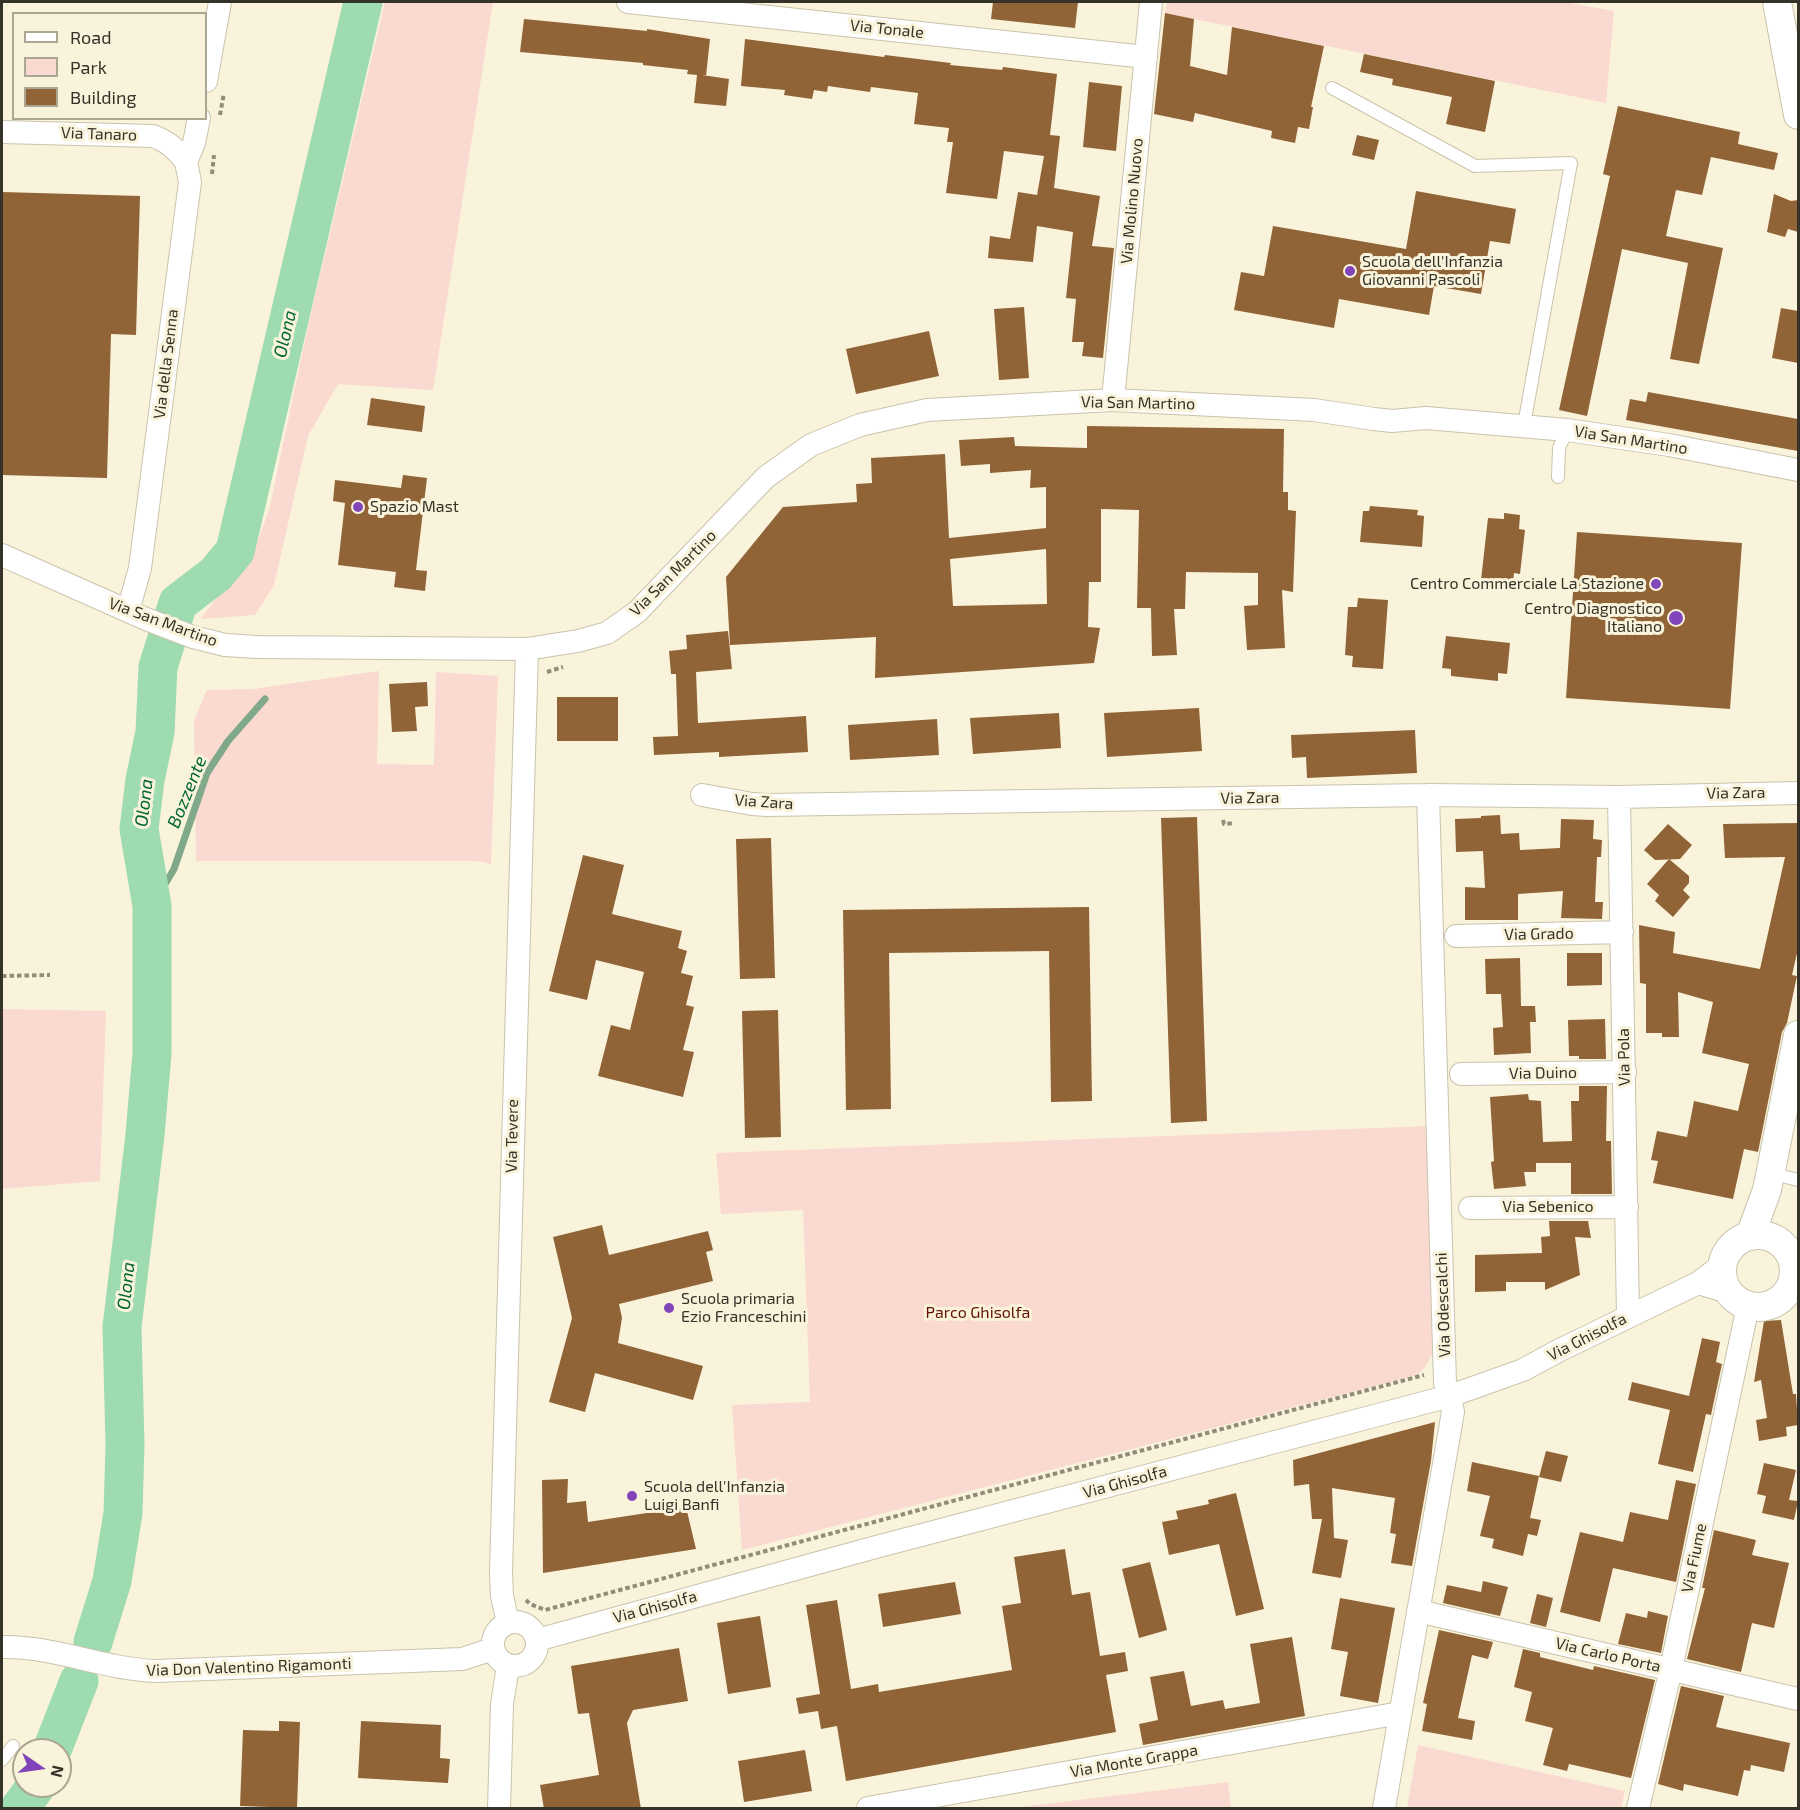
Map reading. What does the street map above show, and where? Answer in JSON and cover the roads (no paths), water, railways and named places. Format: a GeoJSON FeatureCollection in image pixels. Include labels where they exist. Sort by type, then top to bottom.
{"type":"FeatureCollection","features":[{"type":"Feature","properties":{"kind":"street"},"geometry":{"type":"LineString","coordinates":[[207,75],[220,2]]}},
{"type":"Feature","properties":{"kind":"street","name":"Via Tonale"},"geometry":{"type":"LineString","coordinates":[[628,2],[1146,57]]}},
{"type":"Feature","properties":{"kind":"street","name":"Via Molino Nuovo"},"geometry":{"type":"LineString","coordinates":[[1113,400],[1151,2]]}},
{"type":"Feature","properties":{"kind":"street"},"geometry":{"type":"LineString","coordinates":[[1777,2],[1798,115]]}},
{"type":"Feature","properties":{"kind":"street","name":"Via della Senna"},"geometry":{"type":"LineString","coordinates":[[137,615],[140,568],[190,182],[186,162],[194,142],[199,120]]}},
{"type":"Feature","properties":{"kind":"street","name":"Via Tanaro"},"geometry":{"type":"LineString","coordinates":[[2,132],[153,136],[176,148],[186,162]]}},
{"type":"Feature","properties":{"kind":"street","name":"Via San Martino"},"geometry":{"type":"LineString","coordinates":[[2,555],[137,615],[193,637],[225,645],[526,649],[578,641],[607,633],[617,627],[637,612],[766,477],[811,446],[860,425],[927,410],[1113,400],[1331,412],[1371,404],[1393,406],[1426,418],[1568,429],[1669,445],[1798,470]]}},
{"type":"Feature","properties":{"kind":"street","name":"Via Tevere"},"geometry":{"type":"LineString","coordinates":[[508,1623],[502,1596],[501,1572],[526,649]]}},
{"type":"Feature","properties":{"kind":"street","name":"Via Zara"},"geometry":{"type":"LineString","coordinates":[[702,795],[767,805],[1428,795],[1619,797],[1798,793]]}},
{"type":"Feature","properties":{"kind":"street","name":"Via Odescalchi"},"geometry":{"type":"LineString","coordinates":[[1384,1809],[1453,1412],[1445,1383],[1428,795]]}},
{"type":"Feature","properties":{"kind":"street","name":"Via Pola"},"geometry":{"type":"LineString","coordinates":[[1619,797],[1628,1316]]}},
{"type":"Feature","properties":{"kind":"street","name":"Via Grado"},"geometry":{"type":"LineString","coordinates":[[1456,936],[1622,932]]}},
{"type":"Feature","properties":{"kind":"street"},"geometry":{"type":"LineString","coordinates":[[1760,1236],[1768,1182],[1798,1035]]}},
{"type":"Feature","properties":{"kind":"street","name":"Via Duino"},"geometry":{"type":"LineString","coordinates":[[1461,1074],[1625,1072]]}},
{"type":"Feature","properties":{"kind":"street","name":"Via Sebenico"},"geometry":{"type":"LineString","coordinates":[[1470,1208],[1627,1207]]}},
{"type":"Feature","properties":{"kind":"street"},"geometry":{"type":"LineString","coordinates":[[1760,1236],[1785,1248],[1792,1260],[1793,1291],[1760,1307],[1733,1288],[1724,1258],[1732,1246],[1741,1239],[1760,1236]]}},
{"type":"Feature","properties":{"kind":"street","name":"Via Ghisolfa"},"geometry":{"type":"LineString","coordinates":[[537,1640],[864,1550],[1450,1396],[1522,1370],[1698,1283],[1733,1288]]}},
{"type":"Feature","properties":{"kind":"street","name":"Via Fiume"},"geometry":{"type":"LineString","coordinates":[[1638,1809],[1671,1669],[1733,1288]]}},
{"type":"Feature","properties":{"kind":"street","name":"Via Carlo Porta"},"geometry":{"type":"LineString","coordinates":[[1418,1611],[1798,1699]]}},
{"type":"Feature","properties":{"kind":"street"},"geometry":{"type":"LineString","coordinates":[[499,1809],[501,1660],[493,1637],[502,1626],[508,1623],[523,1623],[529,1627],[537,1640],[535,1655],[530,1661],[516,1667],[501,1660]]}},
{"type":"Feature","properties":{"kind":"street","name":"Via Don Valentino Rigamonti"},"geometry":{"type":"LineString","coordinates":[[2,1647],[28,1647],[115,1667],[156,1671],[462,1659],[484,1670],[491,1670],[501,1660]]}},
{"type":"Feature","properties":{"kind":"street","name":"Via Monte Grappa"},"geometry":{"type":"LineString","coordinates":[[868,1809],[1400,1713]]}},
{"type":"Feature","properties":{"kind":"lane"},"geometry":{"type":"LineString","coordinates":[[1332,88],[1475,166],[1570,163],[1524,425]]}},
{"type":"Feature","properties":{"kind":"lane"},"geometry":{"type":"LineString","coordinates":[[1558,477],[1559,448],[1568,429]]}},
{"type":"Feature","properties":{"kind":"lane"},"geometry":{"type":"LineString","coordinates":[[1768,1182],[1798,1180]]}},
{"type":"Feature","properties":{"kind":"lane"},"geometry":{"type":"LineString","coordinates":[[2,1760],[12,1747]]}},
{"type":"Feature","properties":{"kind":"waterway","name":"Olona"},"geometry":{"type":"LineString","coordinates":[[93,1642],[112,1581],[123,1513],[125,1445],[122,1327],[145,1135],[152,1053],[152,906],[139,829],[145,780],[155,732],[158,667],[178,603],[216,574],[235,551],[363,2]]}},
{"type":"Feature","properties":{"kind":"waterway","name":"Bozzente"},"geometry":{"type":"LineString","coordinates":[[152,906],[174,869],[207,773],[228,741],[265,699]]}},
{"type":"Feature","properties":{"kind":"waterway","name":"Olona"},"geometry":{"type":"LineString","coordinates":[[57,1738],[79,1681]]}},
{"type":"Feature","properties":{"kind":"waterway","name":"Olona"},"geometry":{"type":"LineString","coordinates":[[20,1808],[27,1798]]}},
{"type":"Feature","properties":{"kind":"place","name":"Scuola dell'Infanzia Giovanni Pascoli"},"geometry":{"type":"Point","coordinates":[1350,271]}},
{"type":"Feature","properties":{"kind":"place","name":"Spazio Mast"},"geometry":{"type":"Point","coordinates":[358,507]}},
{"type":"Feature","properties":{"kind":"place","name":"Centro Commerciale La Stazione"},"geometry":{"type":"Point","coordinates":[1656,584]}},
{"type":"Feature","properties":{"kind":"place","name":"Centro Diagnostico Italiano"},"geometry":{"type":"Point","coordinates":[1676,618]}},
{"type":"Feature","properties":{"kind":"place","name":"Scuola primaria Ezio Franceschini"},"geometry":{"type":"Point","coordinates":[669,1308]}},
{"type":"Feature","properties":{"kind":"place","name":"Scuola dell'Infanzia Luigi Banfi"},"geometry":{"type":"Point","coordinates":[632,1496]}},
{"type":"Feature","properties":{"kind":"park label","name":"Parco Ghisolfa"},"geometry":{"type":"Point","coordinates":[978,1313]}}]}
